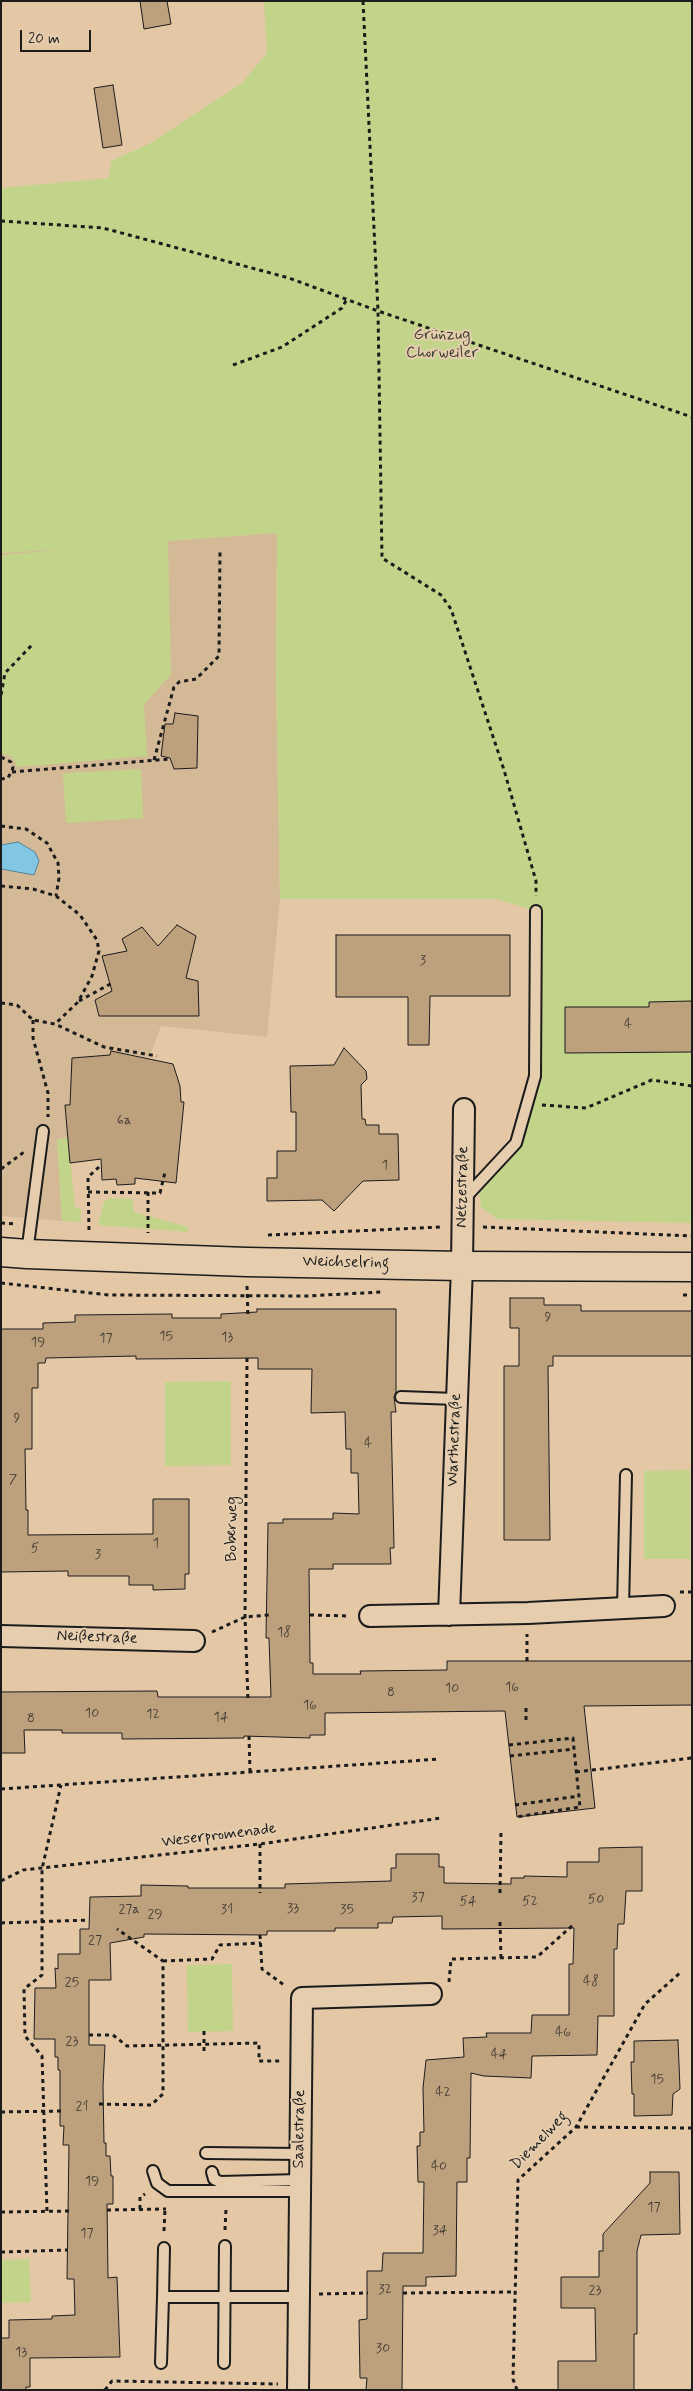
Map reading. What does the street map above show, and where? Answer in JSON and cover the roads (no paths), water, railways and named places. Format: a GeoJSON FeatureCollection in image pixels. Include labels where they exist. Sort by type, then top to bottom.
{"type":"FeatureCollection","features":[{"type":"Feature","properties":{"kind":"street","name":"Netzestraße"},"geometry":{"type":"LineString","coordinates":[[462,1266],[464,1109]]}},
{"type":"Feature","properties":{"kind":"street","name":"Weichselring"},"geometry":{"type":"LineString","coordinates":[[14,1253],[462,1266],[692,1267]]}},
{"type":"Feature","properties":{"kind":"street","name":"Warthestraße"},"geometry":{"type":"LineString","coordinates":[[449,1615],[462,1266]]}},
{"type":"Feature","properties":{"kind":"street"},"geometry":{"type":"LineString","coordinates":[[370,1616],[449,1615],[664,1606]]}},
{"type":"Feature","properties":{"kind":"street","name":"Neißestraße"},"geometry":{"type":"LineString","coordinates":[[1,1636],[194,1641]]}},
{"type":"Feature","properties":{"kind":"street","name":"Saalestraße"},"geometry":{"type":"LineString","coordinates":[[298,2387],[302,1998],[431,1994]]}},
{"type":"Feature","properties":{"kind":"lane"},"geometry":{"type":"LineString","coordinates":[[463,1199],[516,1143],[535,1076],[536,911]]}},
{"type":"Feature","properties":{"kind":"lane"},"geometry":{"type":"LineString","coordinates":[[14,1253],[31,1226],[43,1131]]}},
{"type":"Feature","properties":{"kind":"lane"},"geometry":{"type":"LineString","coordinates":[[401,1397],[456,1400]]}},
{"type":"Feature","properties":{"kind":"lane"},"geometry":{"type":"LineString","coordinates":[[623,1608],[626,1475]]}},
{"type":"Feature","properties":{"kind":"lane"},"geometry":{"type":"LineString","coordinates":[[206,2154],[300,2154]]}},
{"type":"Feature","properties":{"kind":"lane"},"geometry":{"type":"LineString","coordinates":[[152,2170],[157,2183],[168,2191],[300,2186]]}},
{"type":"Feature","properties":{"kind":"lane"},"geometry":{"type":"LineString","coordinates":[[212,2172],[214,2178],[220,2182],[300,2186]]}},
{"type":"Feature","properties":{"kind":"lane"},"geometry":{"type":"LineString","coordinates":[[224,2363],[225,2246]]}},
{"type":"Feature","properties":{"kind":"lane"},"geometry":{"type":"LineString","coordinates":[[161,2363],[164,2248]]}},
{"type":"Feature","properties":{"kind":"lane"},"geometry":{"type":"LineString","coordinates":[[163,2297],[299,2295]]}},
{"type":"Feature","properties":{"kind":"water"},"geometry":{"type":"Polygon","coordinates":[[[18,842],[35,852],[39,861],[34,875],[1,869],[1,845],[18,842]]]}},
{"type":"Feature","properties":{"kind":"park label","name":"Grünzug Chorweiler"},"geometry":{"type":"Point","coordinates":[442,345]}}]}
